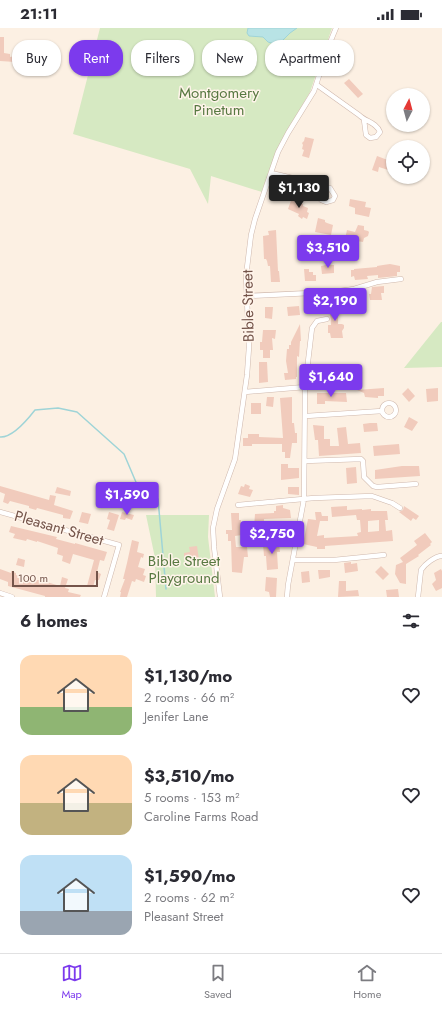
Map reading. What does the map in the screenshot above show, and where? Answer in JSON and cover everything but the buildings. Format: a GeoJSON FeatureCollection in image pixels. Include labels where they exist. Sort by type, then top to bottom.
{"type":"FeatureCollection","features":[{"type":"Feature","properties":{"kind":"street","name":"Bible Street"},"geometry":{"type":"LineString","coordinates":[[220,597],[214,547],[214,522],[217,509],[235,459],[245,392],[249,347],[246,296],[247,266],[251,235],[278,152],[317,85],[329,45],[336,28]]}},
{"type":"Feature","properties":{"kind":"street"},"geometry":{"type":"LineString","coordinates":[[317,85],[364,120]]}},
{"type":"Feature","properties":{"kind":"street"},"geometry":{"type":"LineString","coordinates":[[271,173],[314,183],[319,186]]}},
{"type":"Feature","properties":{"kind":"street"},"geometry":{"type":"LineString","coordinates":[[246,296],[332,292],[354,289],[377,282],[400,279]]}},
{"type":"Feature","properties":{"kind":"street"},"geometry":{"type":"LineString","coordinates":[[288,597],[288,585],[294,560],[304,499],[306,416],[305,387],[312,328],[317,321],[327,319]]}},
{"type":"Feature","properties":{"kind":"street"},"geometry":{"type":"LineString","coordinates":[[245,392],[305,387]]}},
{"type":"Feature","properties":{"kind":"street"},"geometry":{"type":"LineString","coordinates":[[306,416],[382,411]]}},
{"type":"Feature","properties":{"kind":"street"},"geometry":{"type":"LineString","coordinates":[[305,461],[361,459],[363,461],[364,477],[373,486],[416,484]]}},
{"type":"Feature","properties":{"kind":"street"},"geometry":{"type":"LineString","coordinates":[[238,506],[304,499],[372,496],[392,503],[400,508]]}},
{"type":"Feature","properties":{"kind":"street","name":"Pleasant Street"},"geometry":{"type":"LineString","coordinates":[[0,512],[119,545],[104,597]]}},
{"type":"Feature","properties":{"kind":"street"},"geometry":{"type":"LineString","coordinates":[[294,560],[334,560],[384,555]]}},
{"type":"Feature","properties":{"kind":"street"},"geometry":{"type":"LineString","coordinates":[[418,597],[421,570],[437,556],[442,556]]}},
{"type":"Feature","properties":{"kind":"street"},"geometry":{"type":"LineString","coordinates":[[0,593],[12,597]]}},
{"type":"Feature","properties":{"kind":"green space","name":"Montgomery Pinetum"},"geometry":{"type":"Polygon","coordinates":[[[100,28],[332,28],[328,40],[265,40],[265,76],[316,76],[310,92],[286,133],[265,193],[211,176],[208,204],[190,169],[73,134],[88,76],[123,76],[123,40],[97,40],[100,28]]]}},
{"type":"Feature","properties":{"kind":"green space"},"geometry":{"type":"Polygon","coordinates":[[[441,322],[442,367],[404,368],[441,322]]]}},
{"type":"Feature","properties":{"kind":"green space","name":"Bible Street Playground"},"geometry":{"type":"Polygon","coordinates":[[[146,515],[209,515],[208,537],[215,597],[156,597],[155,558],[146,515]]]}},
{"type":"Feature","properties":{"kind":"water"},"geometry":{"type":"Polygon","coordinates":[[[248,28],[297,28],[283,40],[266,40],[263,37],[249,36],[247,33],[248,28]]]}},
{"type":"Feature","properties":{"kind":"waterway"},"geometry":{"type":"LineString","coordinates":[[0,437],[15,431],[35,410],[58,408],[77,412],[124,454],[141,494],[158,499],[166,589]]}}]}
